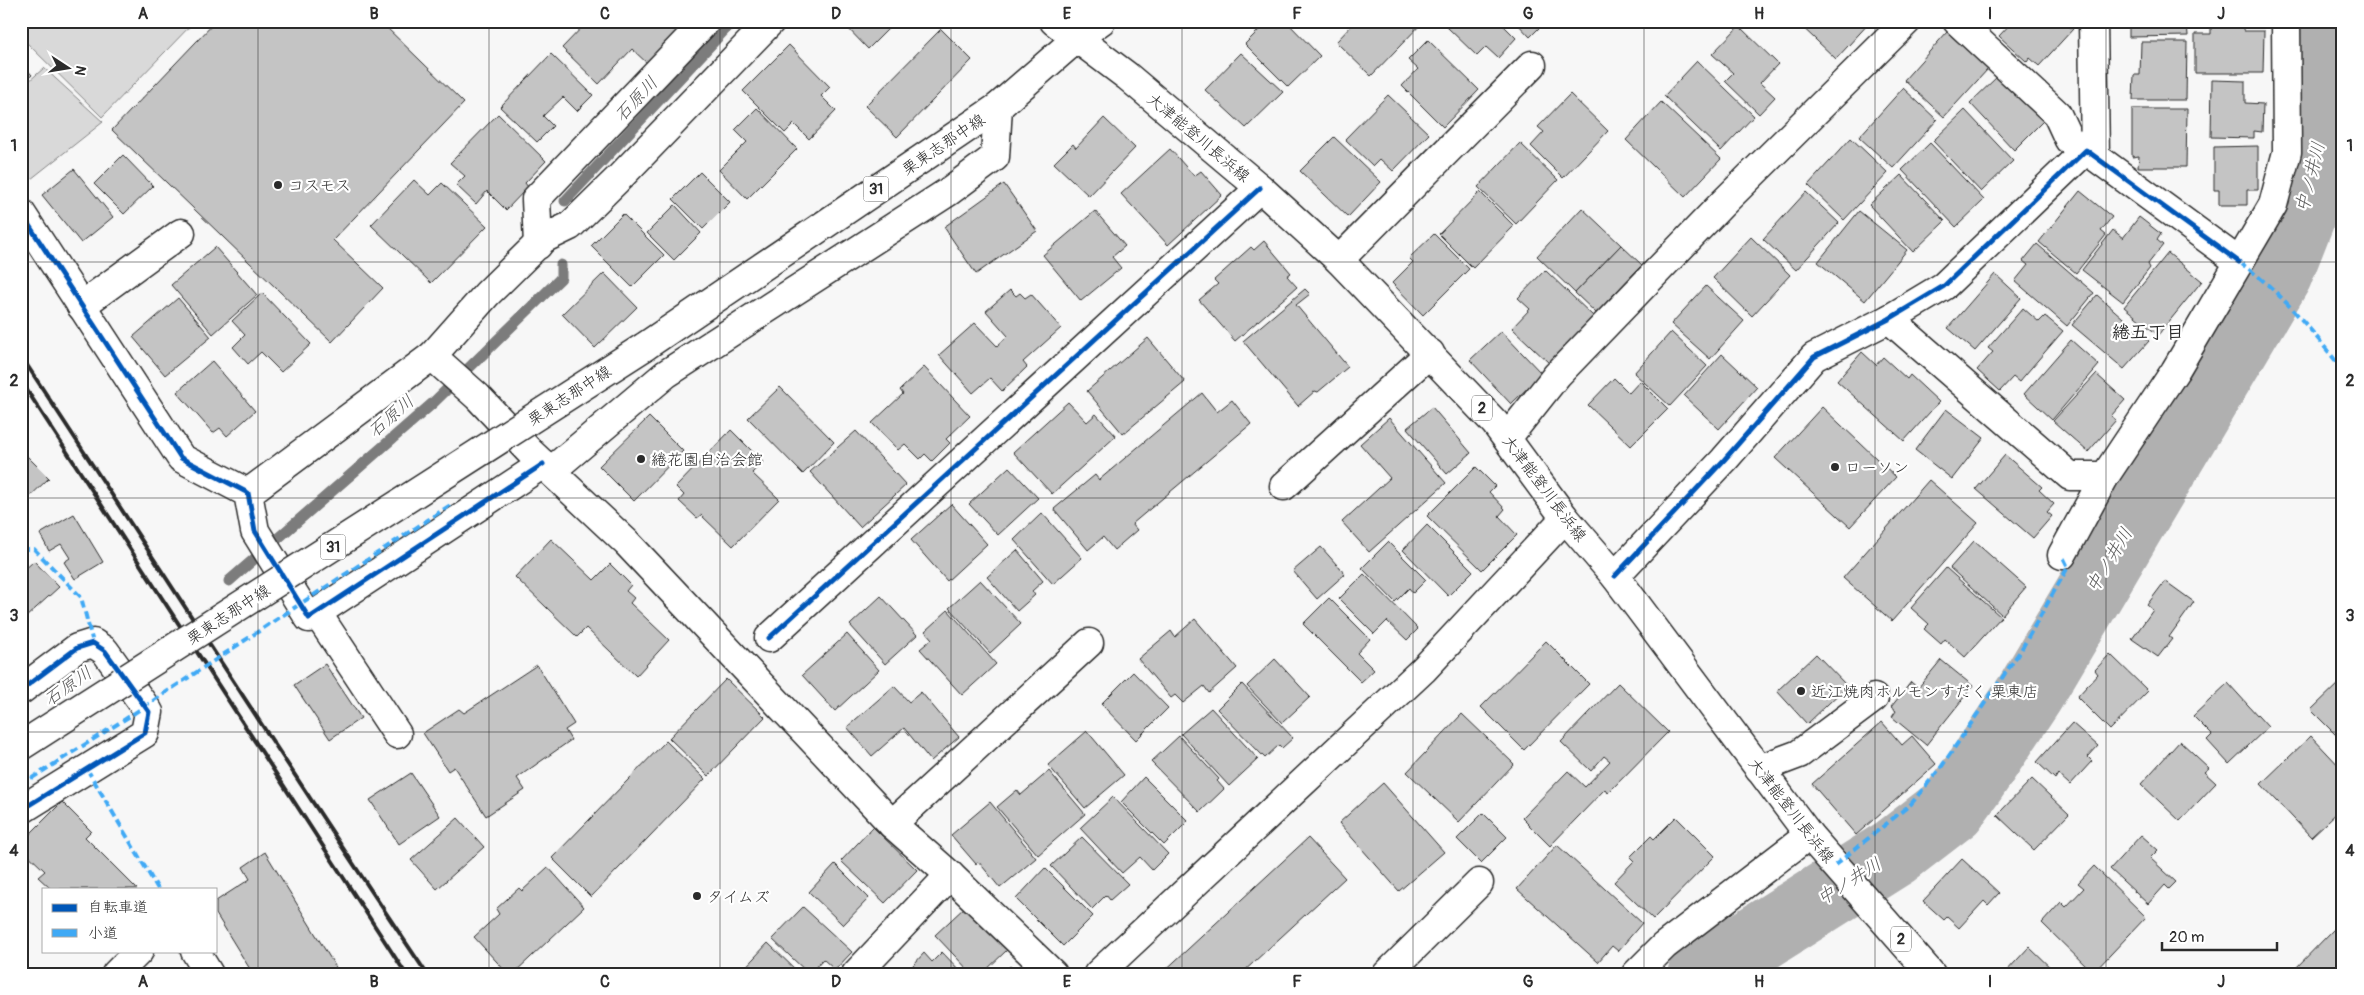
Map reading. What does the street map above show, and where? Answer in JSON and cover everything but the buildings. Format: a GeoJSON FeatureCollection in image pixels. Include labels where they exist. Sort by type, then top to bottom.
{"type":"FeatureCollection","features":[{"type":"Feature","properties":{"kind":"street"},"geometry":{"type":"LineString","coordinates":[[538,245],[536,199],[706,21]]}},
{"type":"Feature","properties":{"kind":"street"},"geometry":{"type":"LineString","coordinates":[[248,493],[438,363],[487,294],[543,240],[570,226],[771,21]]}},
{"type":"Feature","properties":{"kind":"street","name":"大津能登川長浜線"},"geometry":{"type":"LineString","coordinates":[[1054,21],[1127,76],[1260,188],[1338,260],[1430,353],[1507,438],[1566,518],[1615,576],[1808,835],[1931,974]]}},
{"type":"Feature","properties":{"kind":"street","name":"栗東志那中線"},"geometry":{"type":"LineString","coordinates":[[21,746],[644,347],[998,107],[1076,39],[1101,21]]}},
{"type":"Feature","properties":{"kind":"street"},"geometry":{"type":"LineString","coordinates":[[1507,438],[1557,375],[1722,204],[1907,21]]}},
{"type":"Feature","properties":{"kind":"street"},"geometry":{"type":"LineString","coordinates":[[1958,21],[2057,114],[2069,140],[2091,153],[2239,262]]}},
{"type":"Feature","properties":{"kind":"street"},"geometry":{"type":"LineString","coordinates":[[1615,576],[1724,460],[1814,357],[1889,319],[1944,286],[2091,153],[2093,21]]}},
{"type":"Feature","properties":{"kind":"street"},"geometry":{"type":"LineString","coordinates":[[2062,555],[2105,476],[2175,371],[2273,205],[2287,152],[2286,21]]}},
{"type":"Feature","properties":{"kind":"street"},"geometry":{"type":"LineString","coordinates":[[1338,260],[1532,65]]}},
{"type":"Feature","properties":{"kind":"street"},"geometry":{"type":"LineString","coordinates":[[248,493],[255,532],[274,559],[309,618],[547,468],[666,374],[948,192],[995,157],[998,107]]}},
{"type":"Feature","properties":{"kind":"street"},"geometry":{"type":"LineString","coordinates":[[769,638],[1260,188]]}},
{"type":"Feature","properties":{"kind":"street"},"geometry":{"type":"LineString","coordinates":[[21,213],[181,458],[248,493]]}},
{"type":"Feature","properties":{"kind":"street"},"geometry":{"type":"LineString","coordinates":[[81,306],[181,233]]}},
{"type":"Feature","properties":{"kind":"street"},"geometry":{"type":"LineString","coordinates":[[1889,319],[2070,476],[2105,476]]}},
{"type":"Feature","properties":{"kind":"street"},"geometry":{"type":"LineString","coordinates":[[1284,486],[1430,353]]}},
{"type":"Feature","properties":{"kind":"street"},"geometry":{"type":"LineString","coordinates":[[438,363],[478,396],[547,468],[627,543],[892,824],[1053,974]]}},
{"type":"Feature","properties":{"kind":"street"},"geometry":{"type":"LineString","coordinates":[[1098,974],[1424,669],[1566,518]]}},
{"type":"Feature","properties":{"kind":"street"},"geometry":{"type":"LineString","coordinates":[[318,613],[397,734]]}},
{"type":"Feature","properties":{"kind":"street"},"geometry":{"type":"LineString","coordinates":[[21,690],[77,648],[93,643],[105,651],[149,712],[145,733],[21,810]]}},
{"type":"Feature","properties":{"kind":"street"},"geometry":{"type":"LineString","coordinates":[[892,824],[1089,643]]}},
{"type":"Feature","properties":{"kind":"street"},"geometry":{"type":"LineString","coordinates":[[1759,769],[1799,754],[1874,698]]}},
{"type":"Feature","properties":{"kind":"street"},"geometry":{"type":"LineString","coordinates":[[1636,974],[1664,946],[1808,835]]}},
{"type":"Feature","properties":{"kind":"street"},"geometry":{"type":"LineString","coordinates":[[856,974],[950,876]]}},
{"type":"Feature","properties":{"kind":"street"},"geometry":{"type":"LineString","coordinates":[[1387,974],[1479,883]]}},
{"type":"Feature","properties":{"kind":"street"},"geometry":{"type":"LineString","coordinates":[[116,974],[138,952]]}},
{"type":"Feature","properties":{"kind":"street"},"geometry":{"type":"LineString","coordinates":[[196,952],[209,974]]}},
{"type":"Feature","properties":{"kind":"shaded area"},"geometry":{"type":"Polygon","coordinates":[[[21,21],[195,21],[102,117],[21,37],[21,21]]]}},
{"type":"Feature","properties":{"kind":"shaded area"},"geometry":{"type":"Polygon","coordinates":[[[44,68],[103,122],[31,179],[21,164],[21,88],[44,68]]]}},
{"type":"Feature","properties":{"kind":"waterway","name":"石原川"},"geometry":{"type":"LineString","coordinates":[[565,201],[733,21]]}},
{"type":"Feature","properties":{"kind":"waterway","name":"中ノ井川"},"geometry":{"type":"LineString","coordinates":[[1702,974],[1895,852],[1952,808],[2030,693],[2278,274],[2309,195],[2331,79],[2332,21]]}},
{"type":"Feature","properties":{"kind":"waterway","name":"石原川"},"geometry":{"type":"LineString","coordinates":[[229,581],[433,403],[561,278],[561,265]]}},
{"type":"Feature","properties":{"kind":"railway"},"geometry":{"type":"LineString","coordinates":[[21,356],[324,820],[427,974]]}},
{"type":"Feature","properties":{"kind":"railway"},"geometry":{"type":"LineString","coordinates":[[21,381],[406,974]]}},
{"type":"Feature","properties":{"kind":"marked path"},"geometry":{"type":"LineString","coordinates":[[2239,262],[2282,298],[2343,370]]}},
{"type":"Feature","properties":{"kind":"marked path"},"geometry":{"type":"LineString","coordinates":[[21,785],[130,716],[452,504]]}},
{"type":"Feature","properties":{"kind":"marked path"},"geometry":{"type":"LineString","coordinates":[[21,549],[34,549],[81,597],[93,643]]}},
{"type":"Feature","properties":{"kind":"marked path"},"geometry":{"type":"LineString","coordinates":[[1835,865],[1911,804],[1942,766],[2021,650],[2068,567],[2062,555]]}},
{"type":"Feature","properties":{"kind":"marked path"},"geometry":{"type":"LineString","coordinates":[[87,769],[157,888]]}},
{"type":"Feature","properties":{"kind":"cycle path"},"geometry":{"type":"LineString","coordinates":[[1615,576],[1724,460],[1814,357],[1889,319],[1944,286],[2086,150],[2239,262]]}},
{"type":"Feature","properties":{"kind":"cycle path"},"geometry":{"type":"LineString","coordinates":[[769,638],[1260,188]]}},
{"type":"Feature","properties":{"kind":"cycle path"},"geometry":{"type":"LineString","coordinates":[[21,213],[181,458],[248,493],[255,531],[309,618],[543,464]]}},
{"type":"Feature","properties":{"kind":"cycle path"},"geometry":{"type":"LineString","coordinates":[[21,690],[77,648],[93,643],[105,651],[149,712],[145,733],[21,810]]}},
{"type":"Feature","properties":{"kind":"place","name":"コスモス"},"geometry":{"type":"Point","coordinates":[278,185]}},
{"type":"Feature","properties":{"kind":"place","name":"綣花園自治会館"},"geometry":{"type":"Point","coordinates":[641,459]}},
{"type":"Feature","properties":{"kind":"place","name":"ローソン"},"geometry":{"type":"Point","coordinates":[1835,467]}},
{"type":"Feature","properties":{"kind":"place","name":"近江焼肉ホルモンすだく 栗東店"},"geometry":{"type":"Point","coordinates":[1801,691]}},
{"type":"Feature","properties":{"kind":"place","name":"タイムズ"},"geometry":{"type":"Point","coordinates":[697,896]}},
{"type":"Feature","properties":{"kind":"district","name":"綣五丁目"},"geometry":{"type":"Point","coordinates":[2148,332]}}]}
